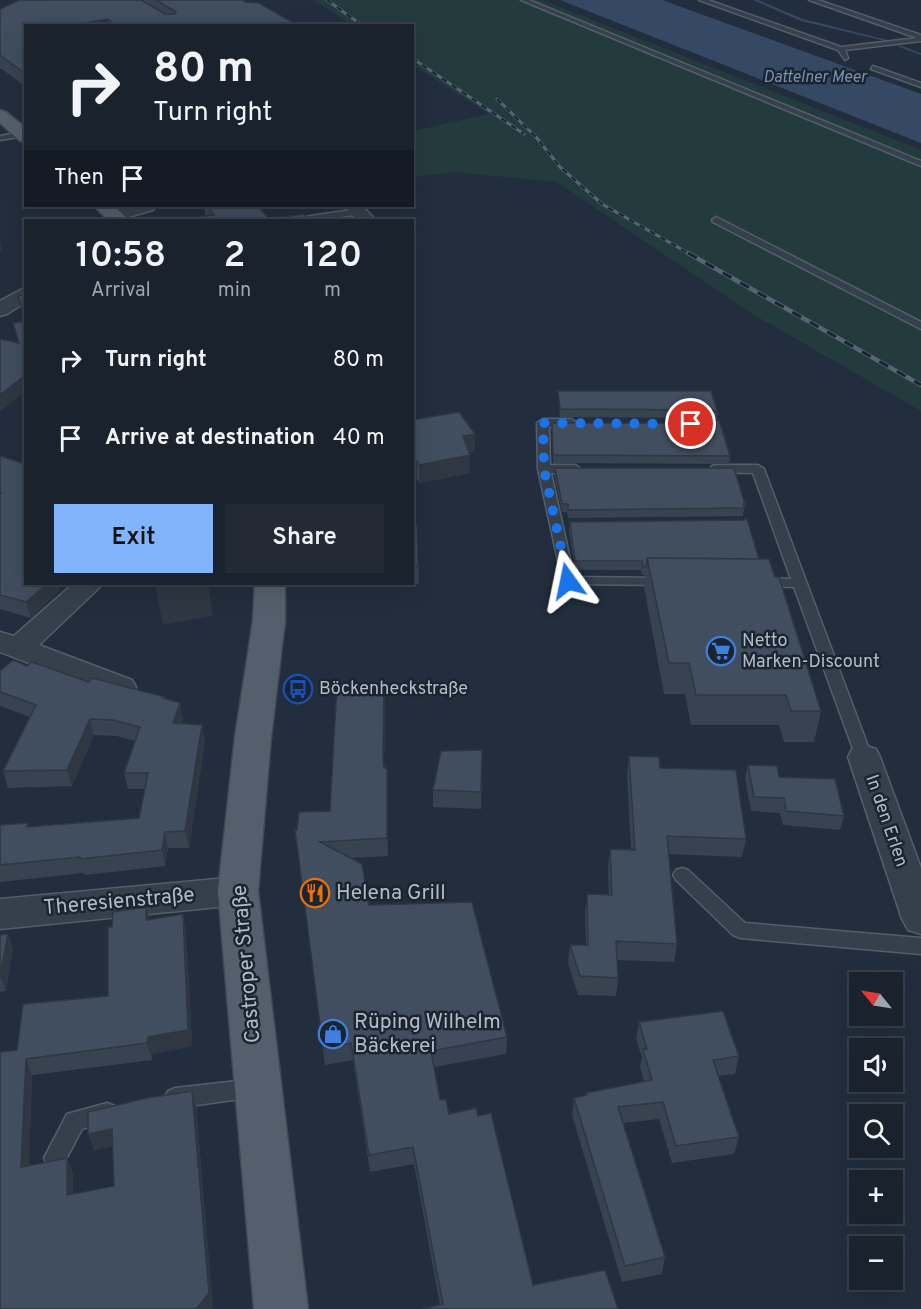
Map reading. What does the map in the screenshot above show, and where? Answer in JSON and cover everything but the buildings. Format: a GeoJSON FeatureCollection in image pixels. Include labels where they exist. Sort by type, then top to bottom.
{"type":"FeatureCollection","features":[{"type":"Feature","properties":{"kind":"main road"},"geometry":{"type":"LineString","coordinates":[[0,115],[24,136]]}},
{"type":"Feature","properties":{"kind":"main road","name":"Castroper Straße"},"geometry":{"type":"LineString","coordinates":[[270,585],[269,621],[253,737],[238,891],[281,1309]]}},
{"type":"Feature","properties":{"kind":"street"},"geometry":{"type":"LineString","coordinates":[[112,214],[143,207]]}},
{"type":"Feature","properties":{"kind":"street"},"geometry":{"type":"LineString","coordinates":[[1,309],[24,294]]}},
{"type":"Feature","properties":{"kind":"street"},"geometry":{"type":"LineString","coordinates":[[9,644],[88,585]]}},
{"type":"Feature","properties":{"kind":"street"},"geometry":{"type":"LineString","coordinates":[[9,644],[121,687]]}},
{"type":"Feature","properties":{"kind":"street","name":"In den Erlen"},"geometry":{"type":"LineString","coordinates":[[864,757],[921,919]]}},
{"type":"Feature","properties":{"kind":"street","name":"Theresienstraße"},"geometry":{"type":"LineString","coordinates":[[0,914],[238,891]]}},
{"type":"Feature","properties":{"kind":"lane"},"geometry":{"type":"LineString","coordinates":[[524,0],[921,164]]}},
{"type":"Feature","properties":{"kind":"lane"},"geometry":{"type":"LineString","coordinates":[[702,0],[841,49],[921,38]]}},
{"type":"Feature","properties":{"kind":"lane"},"geometry":{"type":"LineString","coordinates":[[812,0],[921,38]]}},
{"type":"Feature","properties":{"kind":"lane"},"geometry":{"type":"LineString","coordinates":[[841,49],[844,58]]}},
{"type":"Feature","properties":{"kind":"lane"},"geometry":{"type":"LineString","coordinates":[[873,68],[921,85]]}},
{"type":"Feature","properties":{"kind":"lane"},"geometry":{"type":"LineString","coordinates":[[0,138],[24,136]]}},
{"type":"Feature","properties":{"kind":"lane"},"geometry":{"type":"LineString","coordinates":[[312,219],[359,213]]}},
{"type":"Feature","properties":{"kind":"lane"},"geometry":{"type":"LineString","coordinates":[[716,220],[921,326]]}},
{"type":"Feature","properties":{"kind":"lane"},"geometry":{"type":"LineString","coordinates":[[588,424],[543,423],[544,469],[561,524],[568,581],[684,582]]}},
{"type":"Feature","properties":{"kind":"lane"},"geometry":{"type":"LineString","coordinates":[[544,469],[591,469]]}},
{"type":"Feature","properties":{"kind":"lane"},"geometry":{"type":"LineString","coordinates":[[698,469],[758,469],[864,757]]}},
{"type":"Feature","properties":{"kind":"lane"},"geometry":{"type":"LineString","coordinates":[[741,582],[799,583]]}},
{"type":"Feature","properties":{"kind":"lane"},"geometry":{"type":"LineString","coordinates":[[682,875],[740,930],[921,946]]}},
{"type":"Feature","properties":{"kind":"lane"},"geometry":{"type":"LineString","coordinates":[[156,1101],[258,1088]]}},
{"type":"Feature","properties":{"kind":"lane"},"geometry":{"type":"LineString","coordinates":[[55,1158],[75,1121],[121,1109]]}},
{"type":"Feature","properties":{"kind":"green space"},"geometry":{"type":"Polygon","coordinates":[[[314,0],[542,0],[921,150],[921,411],[751,313],[557,182],[455,172],[414,177],[414,131],[489,114],[414,66],[414,24],[350,24],[314,0]]]}},
{"type":"Feature","properties":{"kind":"water","name":"Dattelner Meer"},"geometry":{"type":"Polygon","coordinates":[[[560,0],[662,0],[921,94],[921,143],[560,0]]]}},
{"type":"Feature","properties":{"kind":"waterway"},"geometry":{"type":"LineString","coordinates":[[755,0],[802,20],[885,40]]}},
{"type":"Feature","properties":{"kind":"waterway"},"geometry":{"type":"LineString","coordinates":[[900,46],[921,54]]}},
{"type":"Feature","properties":{"kind":"railway"},"geometry":{"type":"LineString","coordinates":[[327,0],[360,24]]}},
{"type":"Feature","properties":{"kind":"railway"},"geometry":{"type":"LineString","coordinates":[[414,59],[524,134]]}},
{"type":"Feature","properties":{"kind":"railway"},"geometry":{"type":"LineString","coordinates":[[497,99],[536,137],[560,167],[602,204],[690,254]]}},
{"type":"Feature","properties":{"kind":"railway"},"geometry":{"type":"LineString","coordinates":[[688,253],[921,385]]}},
{"type":"Feature","properties":{"kind":"place","name":"Netto Marken-Discount"},"geometry":{"type":"Point","coordinates":[721,651]}},
{"type":"Feature","properties":{"kind":"place","name":"Böckenheckstraße"},"geometry":{"type":"Point","coordinates":[298,689]}},
{"type":"Feature","properties":{"kind":"place","name":"Helena Grill"},"geometry":{"type":"Point","coordinates":[315,893]}},
{"type":"Feature","properties":{"kind":"place","name":"Rüping Wilhelm Bäckerei"},"geometry":{"type":"Point","coordinates":[333,1034]}},
{"type":"Feature","properties":{"kind":"route"},"geometry":{"type":"LineString","coordinates":[[568,581],[544,469],[543,423],[691,424]]}}]}
